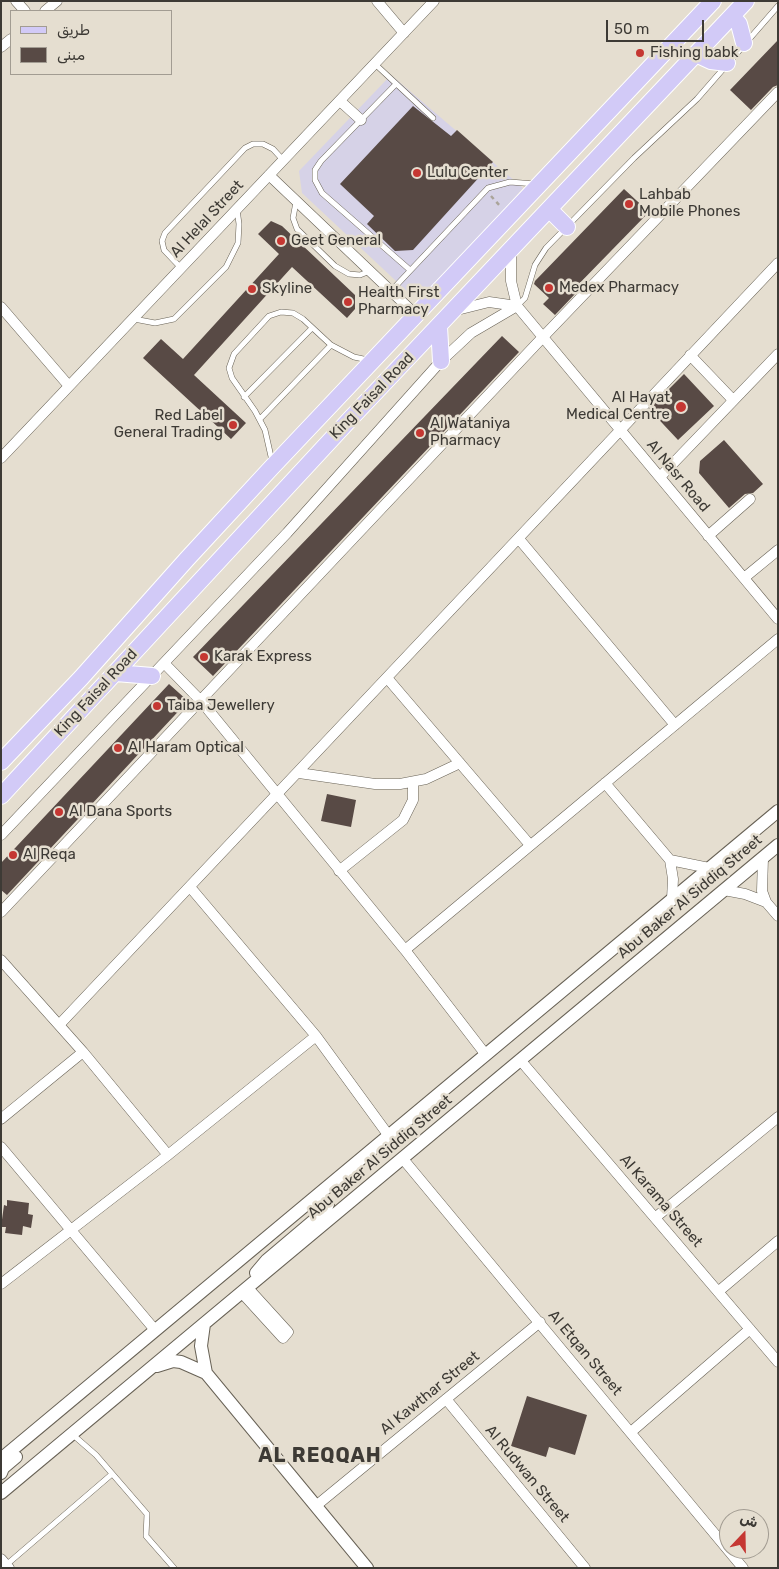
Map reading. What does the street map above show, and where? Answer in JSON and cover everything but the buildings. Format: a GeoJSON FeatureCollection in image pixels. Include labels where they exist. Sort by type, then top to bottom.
{"type":"FeatureCollection","features":[{"type":"Feature","properties":{"kind":"main road","name":"King Faisal Road"},"geometry":{"type":"LineString","coordinates":[[1,761],[81,678],[186,559],[415,314],[713,1]]}},
{"type":"Feature","properties":{"kind":"main road","name":"King Faisal Road"},"geometry":{"type":"LineString","coordinates":[[1,796],[256,519],[746,1]]}},
{"type":"Feature","properties":{"kind":"main road"},"geometry":{"type":"LineString","coordinates":[[732,16],[739,24],[744,43]]}},
{"type":"Feature","properties":{"kind":"main road"},"geometry":{"type":"LineString","coordinates":[[696,54],[711,60],[727,63]]}},
{"type":"Feature","properties":{"kind":"main road"},"geometry":{"type":"LineString","coordinates":[[549,209],[567,227]]}},
{"type":"Feature","properties":{"kind":"main road"},"geometry":{"type":"LineString","coordinates":[[439,326],[441,361]]}},
{"type":"Feature","properties":{"kind":"main road"},"geometry":{"type":"LineString","coordinates":[[116,673],[152,676]]}},
{"type":"Feature","properties":{"kind":"main road"},"geometry":{"type":"LineString","coordinates":[[1,761],[8,770],[7,775],[1,782]]}},
{"type":"Feature","properties":{"kind":"street"},"geometry":{"type":"LineString","coordinates":[[45,10],[57,1]]}},
{"type":"Feature","properties":{"kind":"street"},"geometry":{"type":"LineString","coordinates":[[377,1],[404,33]]}},
{"type":"Feature","properties":{"kind":"street","name":"Al Helal Street"},"geometry":{"type":"LineString","coordinates":[[1,458],[434,1]]}},
{"type":"Feature","properties":{"kind":"street"},"geometry":{"type":"LineString","coordinates":[[1,912],[543,337],[778,92]]}},
{"type":"Feature","properties":{"kind":"street"},"geometry":{"type":"LineString","coordinates":[[340,101],[361,120]]}},
{"type":"Feature","properties":{"kind":"street"},"geometry":{"type":"LineString","coordinates":[[269,175],[415,314]]}},
{"type":"Feature","properties":{"kind":"street","name":"Al Nasr Road"},"geometry":{"type":"LineString","coordinates":[[511,249],[511,281],[517,306],[778,619]]}},
{"type":"Feature","properties":{"kind":"street"},"geometry":{"type":"LineString","coordinates":[[59,1025],[388,679],[778,263]]}},
{"type":"Feature","properties":{"kind":"street"},"geometry":{"type":"LineString","coordinates":[[453,311],[489,302],[517,306]]}},
{"type":"Feature","properties":{"kind":"street"},"geometry":{"type":"LineString","coordinates":[[1,835],[286,532],[441,361],[471,332],[517,306]]}},
{"type":"Feature","properties":{"kind":"street"},"geometry":{"type":"LineString","coordinates":[[1,307],[69,386]]}},
{"type":"Feature","properties":{"kind":"street"},"geometry":{"type":"LineString","coordinates":[[660,477],[778,354]]}},
{"type":"Feature","properties":{"kind":"street"},"geometry":{"type":"LineString","coordinates":[[690,355],[733,400]]}},
{"type":"Feature","properties":{"kind":"street"},"geometry":{"type":"LineString","coordinates":[[708,536],[750,499]]}},
{"type":"Feature","properties":{"kind":"street"},"geometry":{"type":"LineString","coordinates":[[519,539],[675,725]]}},
{"type":"Feature","properties":{"kind":"street"},"geometry":{"type":"LineString","coordinates":[[744,578],[778,550]]}},
{"type":"Feature","properties":{"kind":"street"},"geometry":{"type":"LineString","coordinates":[[405,950],[778,639]]}},
{"type":"Feature","properties":{"kind":"street"},"geometry":{"type":"LineString","coordinates":[[164,663],[201,701],[405,950],[486,1055]]}},
{"type":"Feature","properties":{"kind":"street"},"geometry":{"type":"LineString","coordinates":[[388,679],[530,845]]}},
{"type":"Feature","properties":{"kind":"street"},"geometry":{"type":"LineString","coordinates":[[298,773],[375,784],[413,782],[438,775],[460,763]]}},
{"type":"Feature","properties":{"kind":"street"},"geometry":{"type":"LineString","coordinates":[[339,871],[403,820],[413,800],[413,782]]}},
{"type":"Feature","properties":{"kind":"street"},"geometry":{"type":"LineString","coordinates":[[605,783],[670,860],[673,879],[672,899]]}},
{"type":"Feature","properties":{"kind":"street","name":"Abu Baker Al Siddiq Street"},"geometry":{"type":"LineString","coordinates":[[1,1459],[778,811]]}},
{"type":"Feature","properties":{"kind":"street","name":"Abu Baker Al Siddiq Street"},"geometry":{"type":"LineString","coordinates":[[1,1493],[778,845]]}},
{"type":"Feature","properties":{"kind":"street"},"geometry":{"type":"LineString","coordinates":[[762,858],[761,880],[766,902],[778,916]]}},
{"type":"Feature","properties":{"kind":"street"},"geometry":{"type":"LineString","coordinates":[[670,860],[709,868]]}},
{"type":"Feature","properties":{"kind":"street"},"geometry":{"type":"LineString","coordinates":[[190,887],[316,1036],[389,1136]]}},
{"type":"Feature","properties":{"kind":"street"},"geometry":{"type":"LineString","coordinates":[[724,890],[745,894],[766,902]]}},
{"type":"Feature","properties":{"kind":"street"},"geometry":{"type":"LineString","coordinates":[[1,960],[83,1052],[168,1155]]}},
{"type":"Feature","properties":{"kind":"street"},"geometry":{"type":"LineString","coordinates":[[1,1284],[168,1155],[316,1036]]}},
{"type":"Feature","properties":{"kind":"street"},"geometry":{"type":"LineString","coordinates":[[1,1119],[83,1052]]}},
{"type":"Feature","properties":{"kind":"street","name":"Al Karama Street"},"geometry":{"type":"LineString","coordinates":[[521,1061],[778,1362]]}},
{"type":"Feature","properties":{"kind":"street"},"geometry":{"type":"LineString","coordinates":[[656,1217],[778,1117]]}},
{"type":"Feature","properties":{"kind":"street"},"geometry":{"type":"LineString","coordinates":[[1,1147],[155,1330]]}},
{"type":"Feature","properties":{"kind":"street","name":"Al Etqan Street"},"geometry":{"type":"LineString","coordinates":[[403,1159],[743,1568]]}},
{"type":"Feature","properties":{"kind":"street"},"geometry":{"type":"LineString","coordinates":[[242,1292],[267,1260],[325,1211],[328,1204],[323,1198],[309,1202]]}},
{"type":"Feature","properties":{"kind":"street"},"geometry":{"type":"LineString","coordinates":[[719,1291],[778,1241]]}},
{"type":"Feature","properties":{"kind":"street"},"geometry":{"type":"LineString","coordinates":[[242,1292],[288,1332],[283,1338],[242,1292]]}},
{"type":"Feature","properties":{"kind":"street","name":"Al Kawthar Street"},"geometry":{"type":"LineString","coordinates":[[316,1505],[540,1322]]}},
{"type":"Feature","properties":{"kind":"street"},"geometry":{"type":"LineString","coordinates":[[204,1324],[201,1346],[206,1372]]}},
{"type":"Feature","properties":{"kind":"street"},"geometry":{"type":"LineString","coordinates":[[631,1432],[750,1329]]}},
{"type":"Feature","properties":{"kind":"street"},"geometry":{"type":"LineString","coordinates":[[152,1367],[173,1361],[181,1362],[206,1372],[367,1568]]}},
{"type":"Feature","properties":{"kind":"street"},"geometry":{"type":"LineString","coordinates":[[15,1481],[6,1481],[1,1474],[3,1468],[61,1418],[81,1392]]}},
{"type":"Feature","properties":{"kind":"street","name":"Al Rudwan Street"},"geometry":{"type":"LineString","coordinates":[[446,1399],[585,1568]]}},
{"type":"Feature","properties":{"kind":"lane"},"geometry":{"type":"LineString","coordinates":[[517,306],[527,293],[532,274],[540,256],[634,158],[697,99],[778,6]]}},
{"type":"Feature","properties":{"kind":"lane"},"geometry":{"type":"LineString","coordinates":[[375,64],[433,118]]}},
{"type":"Feature","properties":{"kind":"lane"},"geometry":{"type":"LineString","coordinates":[[396,84],[318,165],[315,175],[316,185],[322,193],[410,270]]}},
{"type":"Feature","properties":{"kind":"lane"},"geometry":{"type":"LineString","coordinates":[[181,268],[164,250],[162,241],[165,233],[245,148],[253,144],[263,144],[268,146],[283,160]]}},
{"type":"Feature","properties":{"kind":"lane"},"geometry":{"type":"LineString","coordinates":[[391,291],[488,188],[510,182],[539,184]]}},
{"type":"Feature","properties":{"kind":"lane"},"geometry":{"type":"LineString","coordinates":[[296,201],[293,218],[297,229],[335,266],[344,273],[354,275],[370,271]]}},
{"type":"Feature","properties":{"kind":"lane"},"geometry":{"type":"LineString","coordinates":[[133,319],[154,323],[174,318],[226,267],[238,243],[240,224],[237,209]]}},
{"type":"Feature","properties":{"kind":"lane"},"geometry":{"type":"LineString","coordinates":[[272,467],[269,442],[260,419],[232,378],[230,363],[234,354],[270,316],[281,312],[293,312],[331,345],[354,357],[371,361]]}},
{"type":"Feature","properties":{"kind":"lane"},"geometry":{"type":"LineString","coordinates":[[244,397],[312,328]]}},
{"type":"Feature","properties":{"kind":"lane"},"geometry":{"type":"LineString","coordinates":[[260,419],[331,345]]}},
{"type":"Feature","properties":{"kind":"lane"},"geometry":{"type":"LineString","coordinates":[[72,1434],[112,1474],[147,1514],[146,1536],[174,1568]]}},
{"type":"Feature","properties":{"kind":"lane"},"geometry":{"type":"LineString","coordinates":[[5,1565],[112,1474]]}},
{"type":"Feature","properties":{"kind":"path"},"geometry":{"type":"LineString","coordinates":[[488,188],[492,198],[500,206],[498,209],[508,217]]}},
{"type":"Feature","properties":{"kind":"shaded area"},"geometry":{"type":"Polygon","coordinates":[[[391,75],[523,188],[431,295],[411,295],[302,193],[299,171],[391,75]]]}},
{"type":"Feature","properties":{"kind":"place","name":"Fishing babk"},"geometry":{"type":"Point","coordinates":[640,53]}},
{"type":"Feature","properties":{"kind":"place","name":"Lulu Center"},"geometry":{"type":"Point","coordinates":[417,173]}},
{"type":"Feature","properties":{"kind":"place","name":"Lahbab Mobile Phones"},"geometry":{"type":"Point","coordinates":[629,204]}},
{"type":"Feature","properties":{"kind":"place","name":"Geet General"},"geometry":{"type":"Point","coordinates":[281,241]}},
{"type":"Feature","properties":{"kind":"place","name":"Medex Pharmacy"},"geometry":{"type":"Point","coordinates":[549,288]}},
{"type":"Feature","properties":{"kind":"place","name":"Skyline"},"geometry":{"type":"Point","coordinates":[252,289]}},
{"type":"Feature","properties":{"kind":"place","name":"Health First Pharmacy"},"geometry":{"type":"Point","coordinates":[348,302]}},
{"type":"Feature","properties":{"kind":"place","name":"Al Hayat Medical Centre"},"geometry":{"type":"Point","coordinates":[681,407]}},
{"type":"Feature","properties":{"kind":"place","name":"Red Label General Trading"},"geometry":{"type":"Point","coordinates":[233,425]}},
{"type":"Feature","properties":{"kind":"place","name":"Al Wataniya Pharmacy"},"geometry":{"type":"Point","coordinates":[420,433]}},
{"type":"Feature","properties":{"kind":"place","name":"Karak Express"},"geometry":{"type":"Point","coordinates":[204,657]}},
{"type":"Feature","properties":{"kind":"place","name":"Taiba Jewellery"},"geometry":{"type":"Point","coordinates":[157,706]}},
{"type":"Feature","properties":{"kind":"place","name":"Al Haram Optical"},"geometry":{"type":"Point","coordinates":[118,748]}},
{"type":"Feature","properties":{"kind":"place","name":"Al Dana Sports"},"geometry":{"type":"Point","coordinates":[59,812]}},
{"type":"Feature","properties":{"kind":"place","name":"Al Reqa"},"geometry":{"type":"Point","coordinates":[13,855]}},
{"type":"Feature","properties":{"kind":"district","name":"AL REQQAH"},"geometry":{"type":"Point","coordinates":[320,1456]}}]}
